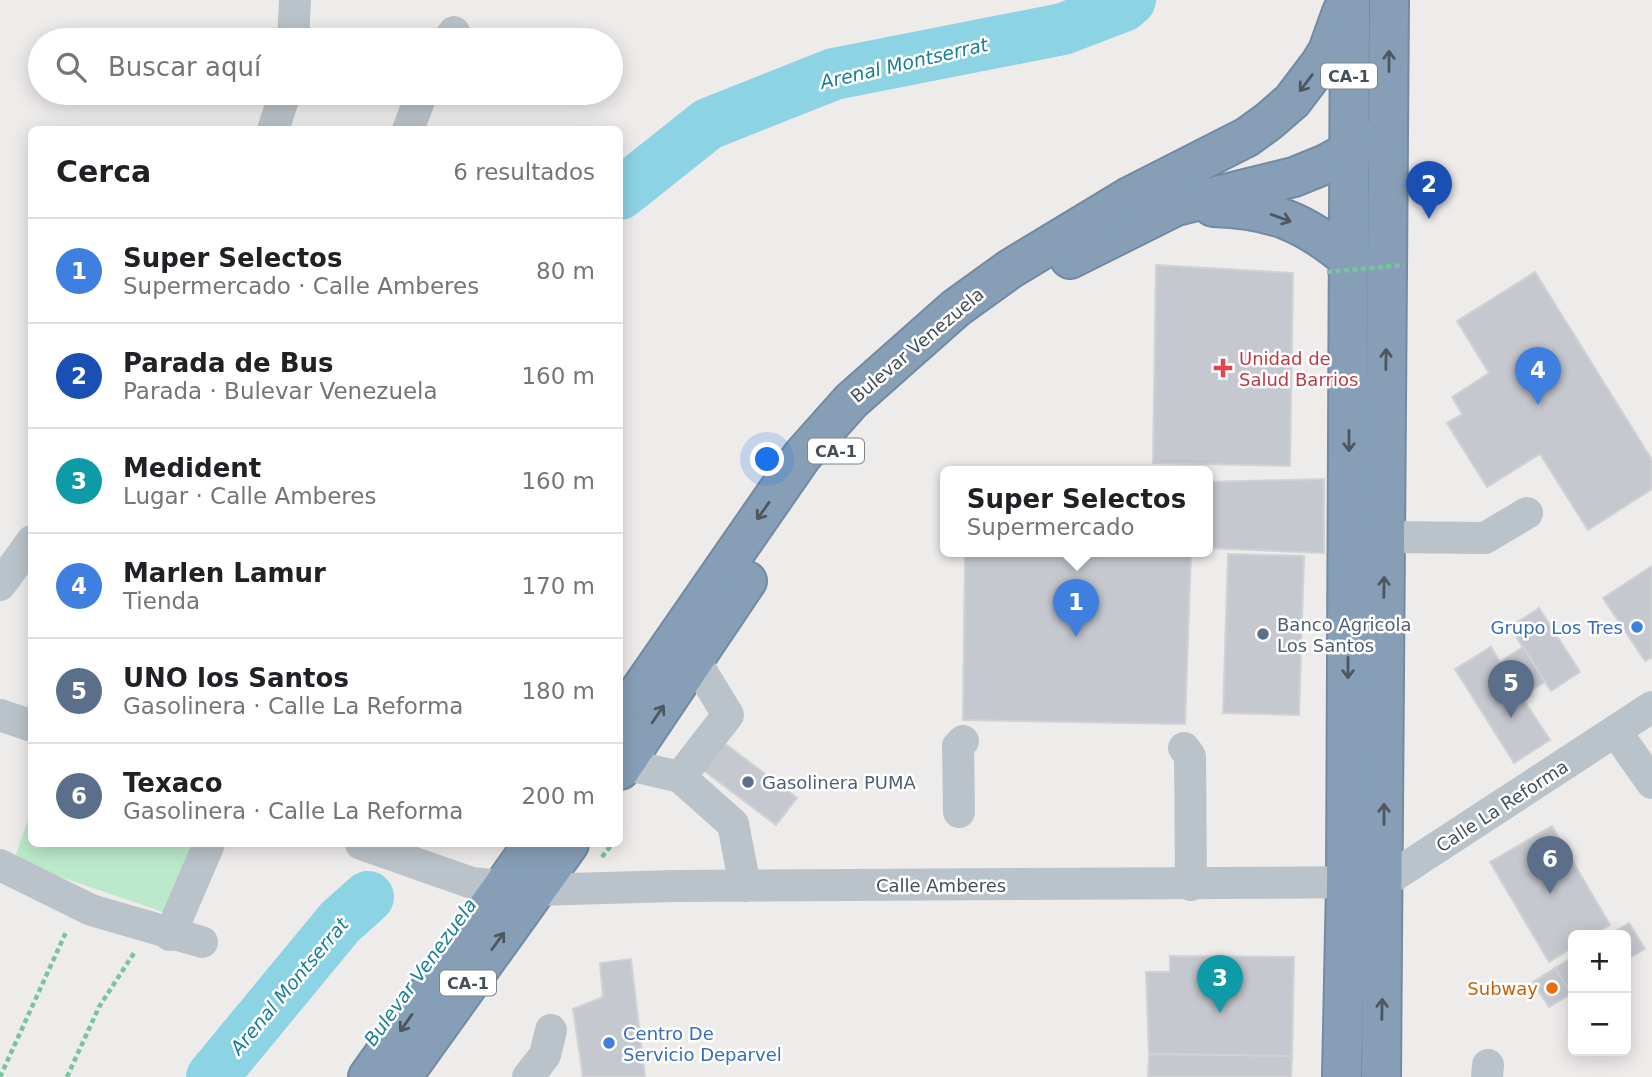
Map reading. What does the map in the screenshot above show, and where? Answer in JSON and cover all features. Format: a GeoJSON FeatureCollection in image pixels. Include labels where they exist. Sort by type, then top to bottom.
{"type":"FeatureCollection","features":[{"type":"Feature","properties":{"kind":"highway","name":"CA-1"},"geometry":{"type":"LineString","coordinates":[[1347,0],[1349,152]]}},
{"type":"Feature","properties":{"kind":"highway","name":"Bulevar Venezuela"},"geometry":{"type":"LineString","coordinates":[[623,715],[802,456],[851,401],[956,308],[1010,269],[1129,197],[1247,137],[1269,121],[1292,101],[1320,64],[1328,51],[1347,0]]}},
{"type":"Feature","properties":{"kind":"highway","name":"CA-1"},"geometry":{"type":"LineString","coordinates":[[1389,0],[1390,121]]}},
{"type":"Feature","properties":{"kind":"highway","name":"Bulevar Venezuela"},"geometry":{"type":"LineString","coordinates":[[623,766],[821,468],[852,431],[901,381],[971,321],[1041,276],[1101,242],[1176,206],[1294,177],[1349,152],[1390,121]]}},
{"type":"Feature","properties":{"kind":"highway"},"geometry":{"type":"LineString","coordinates":[[1381,1077],[1390,121]]}},
{"type":"Feature","properties":{"kind":"highway"},"geometry":{"type":"LineString","coordinates":[[1342,1077],[1346,884],[1339,267],[1349,152]]}},
{"type":"Feature","properties":{"kind":"highway"},"geometry":{"type":"LineString","coordinates":[[1143,224],[1176,212],[1246,208],[1280,216],[1312,231],[1339,267]]}},
{"type":"Feature","properties":{"kind":"highway","name":"CA-1"},"geometry":{"type":"LineString","coordinates":[[412,1074],[519,888],[532,847]]}},
{"type":"Feature","properties":{"kind":"highway","name":"CA-1"},"geometry":{"type":"LineString","coordinates":[[368,1077],[519,888],[566,847]]}},
{"type":"Feature","properties":{"kind":"street"},"geometry":{"type":"LineString","coordinates":[[294,28],[295,0]]}},
{"type":"Feature","properties":{"kind":"street"},"geometry":{"type":"LineString","coordinates":[[274,126],[281,105]]}},
{"type":"Feature","properties":{"kind":"street"},"geometry":{"type":"LineString","coordinates":[[410,126],[417,105]]}},
{"type":"Feature","properties":{"kind":"street"},"geometry":{"type":"LineString","coordinates":[[1384,537],[1485,538],[1527,513]]}},
{"type":"Feature","properties":{"kind":"street"},"geometry":{"type":"LineString","coordinates":[[0,585],[28,546]]}},
{"type":"Feature","properties":{"kind":"street"},"geometry":{"type":"LineString","coordinates":[[680,777],[728,715],[694,659]]}},
{"type":"Feature","properties":{"kind":"street","name":"Calle La Reforma"},"geometry":{"type":"LineString","coordinates":[[1346,884],[1384,882],[1652,707]]}},
{"type":"Feature","properties":{"kind":"street"},"geometry":{"type":"LineString","coordinates":[[0,715],[28,725]]}},
{"type":"Feature","properties":{"kind":"street"},"geometry":{"type":"LineString","coordinates":[[1616,732],[1652,783]]}},
{"type":"Feature","properties":{"kind":"street"},"geometry":{"type":"LineString","coordinates":[[958,812],[958,746],[963,741]]}},
{"type":"Feature","properties":{"kind":"street"},"geometry":{"type":"LineString","coordinates":[[1184,748],[1190,756],[1191,885]]}},
{"type":"Feature","properties":{"kind":"street"},"geometry":{"type":"LineString","coordinates":[[623,767],[680,777],[733,824],[745,886]]}},
{"type":"Feature","properties":{"kind":"street"},"geometry":{"type":"LineString","coordinates":[[160,932],[207,847]]}},
{"type":"Feature","properties":{"kind":"street","name":"Calle Amberes"},"geometry":{"type":"LineString","coordinates":[[370,847],[472,883],[519,888],[1346,884]]}},
{"type":"Feature","properties":{"kind":"street"},"geometry":{"type":"LineString","coordinates":[[0,865],[91,910],[202,942]]}},
{"type":"Feature","properties":{"kind":"street"},"geometry":{"type":"LineString","coordinates":[[528,1077],[545,1055],[551,1030]]}},
{"type":"Feature","properties":{"kind":"path"},"geometry":{"type":"LineString","coordinates":[[1339,267],[1404,265]]}},
{"type":"Feature","properties":{"kind":"path"},"geometry":{"type":"LineString","coordinates":[[0,1077],[79,904]]}},
{"type":"Feature","properties":{"kind":"path"},"geometry":{"type":"LineString","coordinates":[[67,1077],[99,1007],[160,932]]}},
{"type":"Feature","properties":{"kind":"green space"},"geometry":{"type":"Polygon","coordinates":[[[28,819],[28,847],[190,847],[166,913],[14,861],[28,819]]]}},
{"type":"Feature","properties":{"kind":"building","name":"Unidad de Salud Barrios"},"geometry":{"type":"Polygon","coordinates":[[[1156,265],[1293,273],[1290,466],[1153,463],[1156,265]]]}},
{"type":"Feature","properties":{"kind":"building"},"geometry":{"type":"Polygon","coordinates":[[[1535,272],[1652,460],[1652,489],[1588,530],[1540,454],[1487,487],[1447,423],[1462,414],[1452,397],[1489,373],[1457,321],[1535,272]]]}},
{"type":"Feature","properties":{"kind":"building"},"geometry":{"type":"Polygon","coordinates":[[[1324,479],[1324,553],[1213,548],[1213,482],[1324,479]]]}},
{"type":"Feature","properties":{"kind":"building","name":"Banco Agricola Los Santos"},"geometry":{"type":"Polygon","coordinates":[[[1228,554],[1304,556],[1299,715],[1223,713],[1228,554]]]}},
{"type":"Feature","properties":{"kind":"building"},"geometry":{"type":"Polygon","coordinates":[[[965,557],[1191,557],[1185,724],[963,720],[965,557]]]}},
{"type":"Feature","properties":{"kind":"building","name":"Grupo Los Tres"},"geometry":{"type":"Polygon","coordinates":[[[1652,566],[1652,657],[1645,661],[1603,598],[1652,566]]]}},
{"type":"Feature","properties":{"kind":"building"},"geometry":{"type":"Polygon","coordinates":[[[1539,608],[1580,672],[1551,691],[1510,627],[1539,608]]]}},
{"type":"Feature","properties":{"kind":"building"},"geometry":{"type":"Polygon","coordinates":[[[1491,647],[1500,662],[1523,647],[1545,682],[1521,696],[1550,740],[1514,763],[1455,669],[1491,647]]]}},
{"type":"Feature","properties":{"kind":"building","name":"Gasolinera PUMA"},"geometry":{"type":"Polygon","coordinates":[[[719,739],[797,798],[776,825],[699,767],[719,739]]]}},
{"type":"Feature","properties":{"kind":"building"},"geometry":{"type":"Polygon","coordinates":[[[1552,826],[1610,925],[1602,930],[1568,930],[1568,950],[1549,962],[1490,862],[1552,826]]]}},
{"type":"Feature","properties":{"kind":"building"},"geometry":{"type":"Polygon","coordinates":[[[1629,923],[1645,949],[1631,957],[1631,930],[1617,930],[1629,923]]]}},
{"type":"Feature","properties":{"kind":"building"},"geometry":{"type":"Polygon","coordinates":[[[1170,956],[1294,957],[1292,1056],[1149,1054],[1146,972],[1170,972],[1170,956]]]}},
{"type":"Feature","properties":{"kind":"building","name":"Centro De Servicio Deparvel"},"geometry":{"type":"Polygon","coordinates":[[[631,959],[645,1077],[583,1077],[573,1009],[603,997],[600,963],[631,959]]]}},
{"type":"Feature","properties":{"kind":"building"},"geometry":{"type":"Polygon","coordinates":[[[1568,960],[1568,989],[1555,968],[1568,960]]]}},
{"type":"Feature","properties":{"kind":"building","name":"Subway"},"geometry":{"type":"Polygon","coordinates":[[[1555,968],[1568,989],[1568,996],[1549,1007],[1533,982],[1555,968]]]}},
{"type":"Feature","properties":{"kind":"building"},"geometry":{"type":"Polygon","coordinates":[[[1149,1054],[1292,1056],[1291,1077],[1148,1077],[1149,1054]]]}},
{"type":"Feature","properties":{"kind":"waterway","name":"Arenal Montserrat"},"geometry":{"type":"LineString","coordinates":[[623,192],[708,124],[834,74],[1063,29],[1123,6],[1130,0]]}},
{"type":"Feature","properties":{"kind":"waterway","name":"Arenal Montserrat"},"geometry":{"type":"LineString","coordinates":[[212,1077],[340,922],[368,897]]}},
{"type":"Feature","properties":{"kind":"place","name":"Parada de Bus"},"geometry":{"type":"Point","coordinates":[1429,219]}},
{"type":"Feature","properties":{"kind":"place","name":"Unidad de Salud Barrios"},"geometry":{"type":"Point","coordinates":[1223,368]}},
{"type":"Feature","properties":{"kind":"place","name":"Marlen Lamur"},"geometry":{"type":"Point","coordinates":[1538,405]}},
{"type":"Feature","properties":{"kind":"place","name":"Grupo Los Tres"},"geometry":{"type":"Point","coordinates":[1637,627]}},
{"type":"Feature","properties":{"kind":"place","name":"Banco Agricola Los Santos"},"geometry":{"type":"Point","coordinates":[1263,634]}},
{"type":"Feature","properties":{"kind":"place","name":"Super Selectos"},"geometry":{"type":"Point","coordinates":[1076,637]}},
{"type":"Feature","properties":{"kind":"place","name":"UNO los Santos"},"geometry":{"type":"Point","coordinates":[1511,718]}},
{"type":"Feature","properties":{"kind":"place","name":"Gasolinera PUMA"},"geometry":{"type":"Point","coordinates":[748,782]}},
{"type":"Feature","properties":{"kind":"place","name":"Texaco"},"geometry":{"type":"Point","coordinates":[1550,894]}},
{"type":"Feature","properties":{"kind":"place","name":"Subway"},"geometry":{"type":"Point","coordinates":[1552,988]}},
{"type":"Feature","properties":{"kind":"place","name":"Medident"},"geometry":{"type":"Point","coordinates":[1220,1013]}},
{"type":"Feature","properties":{"kind":"place","name":"Centro De Servicio Deparvel"},"geometry":{"type":"Point","coordinates":[609,1043]}}]}
